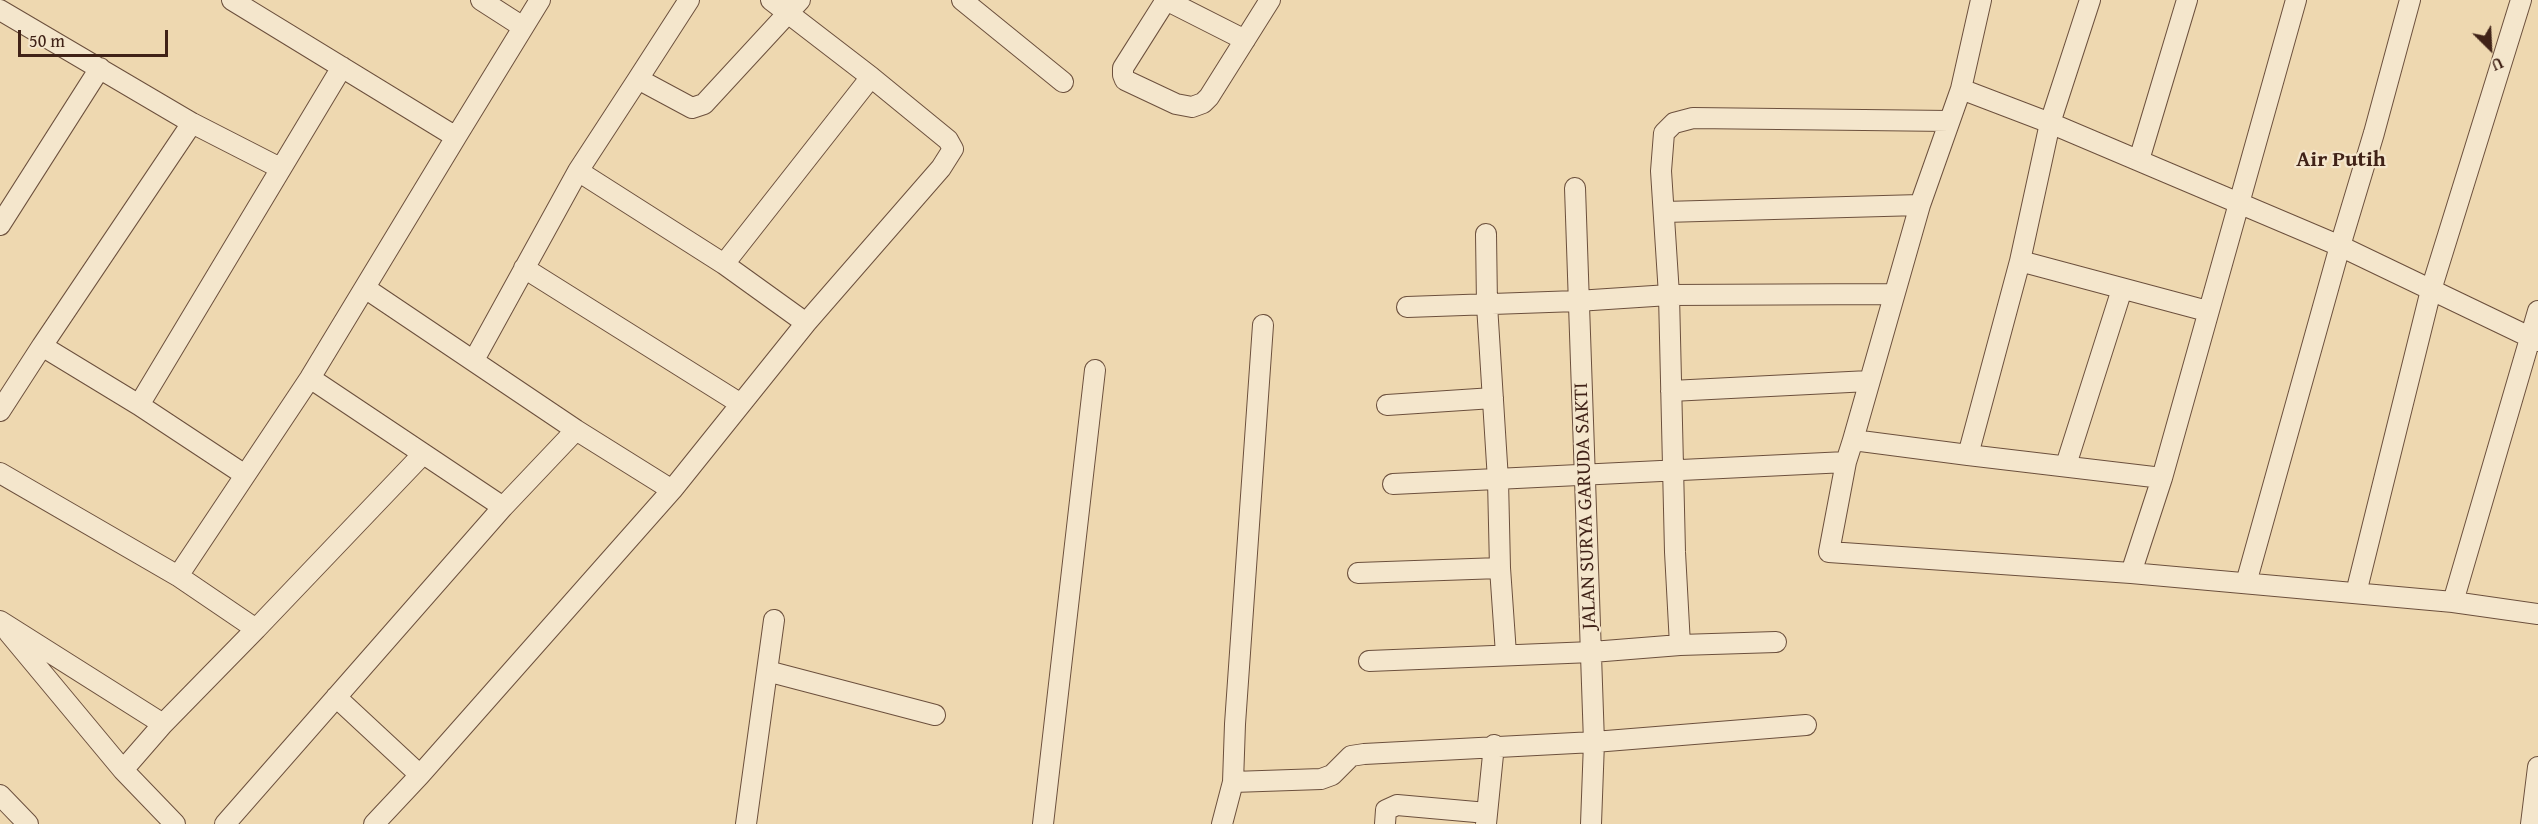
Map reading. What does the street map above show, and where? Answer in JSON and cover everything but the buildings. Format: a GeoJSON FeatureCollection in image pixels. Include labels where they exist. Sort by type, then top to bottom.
{"type":"FeatureCollection","features":[{"type":"Feature","properties":{"kind":"street"},"geometry":{"type":"LineString","coordinates":[[232,0],[456,137]]}},
{"type":"Feature","properties":{"kind":"street"},"geometry":{"type":"LineString","coordinates":[[481,0],[524,27]]}},
{"type":"Feature","properties":{"kind":"street"},"geometry":{"type":"LineString","coordinates":[[178,576],[310,378],[540,0]]}},
{"type":"Feature","properties":{"kind":"street"},"geometry":{"type":"LineString","coordinates":[[474,360],[578,171],[689,0]]}},
{"type":"Feature","properties":{"kind":"street"},"geometry":{"type":"LineString","coordinates":[[374,824],[672,490],[806,323],[941,168],[952,149],[948,140],[871,77],[795,7],[771,0]]}},
{"type":"Feature","properties":{"kind":"street"},"geometry":{"type":"LineString","coordinates":[[962,0],[1063,82]]}},
{"type":"Feature","properties":{"kind":"street"},"geometry":{"type":"LineString","coordinates":[[1245,40],[1166,0],[1123,68],[1125,80],[1176,104],[1192,107],[1203,103],[1209,98],[1270,0]]}},
{"type":"Feature","properties":{"kind":"street"},"geometry":{"type":"LineString","coordinates":[[1981,0],[1962,89],[1920,205],[1846,462],[1829,552],[2246,583],[2453,602],[2538,614]]}},
{"type":"Feature","properties":{"kind":"street"},"geometry":{"type":"LineString","coordinates":[[1968,455],[2020,261],[2050,123],[2090,0]]}},
{"type":"Feature","properties":{"kind":"street"},"geometry":{"type":"LineString","coordinates":[[2139,160],[2187,0]]}},
{"type":"Feature","properties":{"kind":"street"},"geometry":{"type":"LineString","coordinates":[[2131,573],[2162,478],[2296,0]]}},
{"type":"Feature","properties":{"kind":"street"},"geometry":{"type":"LineString","coordinates":[[2246,583],[2410,0]]}},
{"type":"Feature","properties":{"kind":"street"},"geometry":{"type":"LineString","coordinates":[[2356,593],[2431,290],[2521,0]]}},
{"type":"Feature","properties":{"kind":"street"},"geometry":{"type":"LineString","coordinates":[[2532,0],[2538,2]]}},
{"type":"Feature","properties":{"kind":"street"},"geometry":{"type":"LineString","coordinates":[[638,79],[688,106],[699,106],[795,7]]}},
{"type":"Feature","properties":{"kind":"street"},"geometry":{"type":"LineString","coordinates":[[0,9],[192,123],[280,168]]}},
{"type":"Feature","properties":{"kind":"street"},"geometry":{"type":"LineString","coordinates":[[139,405],[342,67]]}},
{"type":"Feature","properties":{"kind":"street"},"geometry":{"type":"LineString","coordinates":[[0,225],[100,68]]}},
{"type":"Feature","properties":{"kind":"street"},"geometry":{"type":"LineString","coordinates":[[724,264],[871,77]]}},
{"type":"Feature","properties":{"kind":"street"},"geometry":{"type":"LineString","coordinates":[[1962,89],[2050,123],[2340,246],[2534,339]]}},
{"type":"Feature","properties":{"kind":"street"},"geometry":{"type":"LineString","coordinates":[[1680,645],[1662,143],[1668,128],[1681,121],[1705,118],[1949,121]]}},
{"type":"Feature","properties":{"kind":"street"},"geometry":{"type":"LineString","coordinates":[[0,411],[192,123]]}},
{"type":"Feature","properties":{"kind":"street"},"geometry":{"type":"LineString","coordinates":[[578,171],[724,264],[806,323]]}},
{"type":"Feature","properties":{"kind":"street","name":"JALAN SURYA GARUDA SAKTI"},"geometry":{"type":"LineString","coordinates":[[1575,188],[1577,301],[1592,652],[1594,741],[1591,824]]}},
{"type":"Feature","properties":{"kind":"street"},"geometry":{"type":"LineString","coordinates":[[1664,212],[1920,205]]}},
{"type":"Feature","properties":{"kind":"street"},"geometry":{"type":"LineString","coordinates":[[1486,234],[1487,305],[1506,654]]}},
{"type":"Feature","properties":{"kind":"street"},"geometry":{"type":"LineString","coordinates":[[2020,261],[2207,312]]}},
{"type":"Feature","properties":{"kind":"street"},"geometry":{"type":"LineString","coordinates":[[524,268],[741,404]]}},
{"type":"Feature","properties":{"kind":"street"},"geometry":{"type":"LineString","coordinates":[[365,288],[576,430],[672,490]]}},
{"type":"Feature","properties":{"kind":"street"},"geometry":{"type":"LineString","coordinates":[[2066,465],[2122,289]]}},
{"type":"Feature","properties":{"kind":"street"},"geometry":{"type":"LineString","coordinates":[[1407,307],[1669,295],[1893,294]]}},
{"type":"Feature","properties":{"kind":"street"},"geometry":{"type":"LineString","coordinates":[[2453,602],[2534,339],[2538,311]]}},
{"type":"Feature","properties":{"kind":"street"},"geometry":{"type":"LineString","coordinates":[[1222,824],[1233,782],[1235,724],[1263,326]]}},
{"type":"Feature","properties":{"kind":"street"},"geometry":{"type":"LineString","coordinates":[[42,346],[139,405],[245,475]]}},
{"type":"Feature","properties":{"kind":"street"},"geometry":{"type":"LineString","coordinates":[[1043,824],[1095,370]]}},
{"type":"Feature","properties":{"kind":"street"},"geometry":{"type":"LineString","coordinates":[[310,378],[503,507]]}},
{"type":"Feature","properties":{"kind":"street"},"geometry":{"type":"LineString","coordinates":[[1671,391],[1869,381]]}},
{"type":"Feature","properties":{"kind":"street"},"geometry":{"type":"LineString","coordinates":[[1387,405],[1493,398]]}},
{"type":"Feature","properties":{"kind":"street"},"geometry":{"type":"LineString","coordinates":[[225,824],[503,507],[576,430]]}},
{"type":"Feature","properties":{"kind":"street"},"geometry":{"type":"LineString","coordinates":[[1853,440],[2162,478]]}},
{"type":"Feature","properties":{"kind":"street"},"geometry":{"type":"LineString","coordinates":[[123,770],[163,724],[423,454]]}},
{"type":"Feature","properties":{"kind":"street"},"geometry":{"type":"LineString","coordinates":[[1393,484],[1846,462]]}},
{"type":"Feature","properties":{"kind":"street"},"geometry":{"type":"LineString","coordinates":[[0,473],[178,576],[256,629]]}},
{"type":"Feature","properties":{"kind":"street"},"geometry":{"type":"LineString","coordinates":[[1358,573],[1500,568]]}},
{"type":"Feature","properties":{"kind":"street"},"geometry":{"type":"LineString","coordinates":[[0,621],[163,724]]}},
{"type":"Feature","properties":{"kind":"street"},"geometry":{"type":"LineString","coordinates":[[0,621],[123,770],[175,824]]}},
{"type":"Feature","properties":{"kind":"street"},"geometry":{"type":"LineString","coordinates":[[746,824],[774,621]]}},
{"type":"Feature","properties":{"kind":"street"},"geometry":{"type":"LineString","coordinates":[[1369,661],[1776,642]]}},
{"type":"Feature","properties":{"kind":"street"},"geometry":{"type":"LineString","coordinates":[[767,671],[935,715]]}},
{"type":"Feature","properties":{"kind":"street"},"geometry":{"type":"LineString","coordinates":[[336,697],[420,775]]}},
{"type":"Feature","properties":{"kind":"street"},"geometry":{"type":"LineString","coordinates":[[1233,782],[1312,781],[1332,775],[1351,756],[1806,725]]}},
{"type":"Feature","properties":{"kind":"street"},"geometry":{"type":"LineString","coordinates":[[1385,824],[1386,810],[1397,805],[1486,818],[1494,746]]}},
{"type":"Feature","properties":{"kind":"street"},"geometry":{"type":"LineString","coordinates":[[2531,824],[2538,767]]}},
{"type":"Feature","properties":{"kind":"street"},"geometry":{"type":"LineString","coordinates":[[0,795],[28,824]]}},
{"type":"Feature","properties":{"kind":"district","name":"Air Putih"},"geometry":{"type":"Point","coordinates":[2341,160]}}]}
